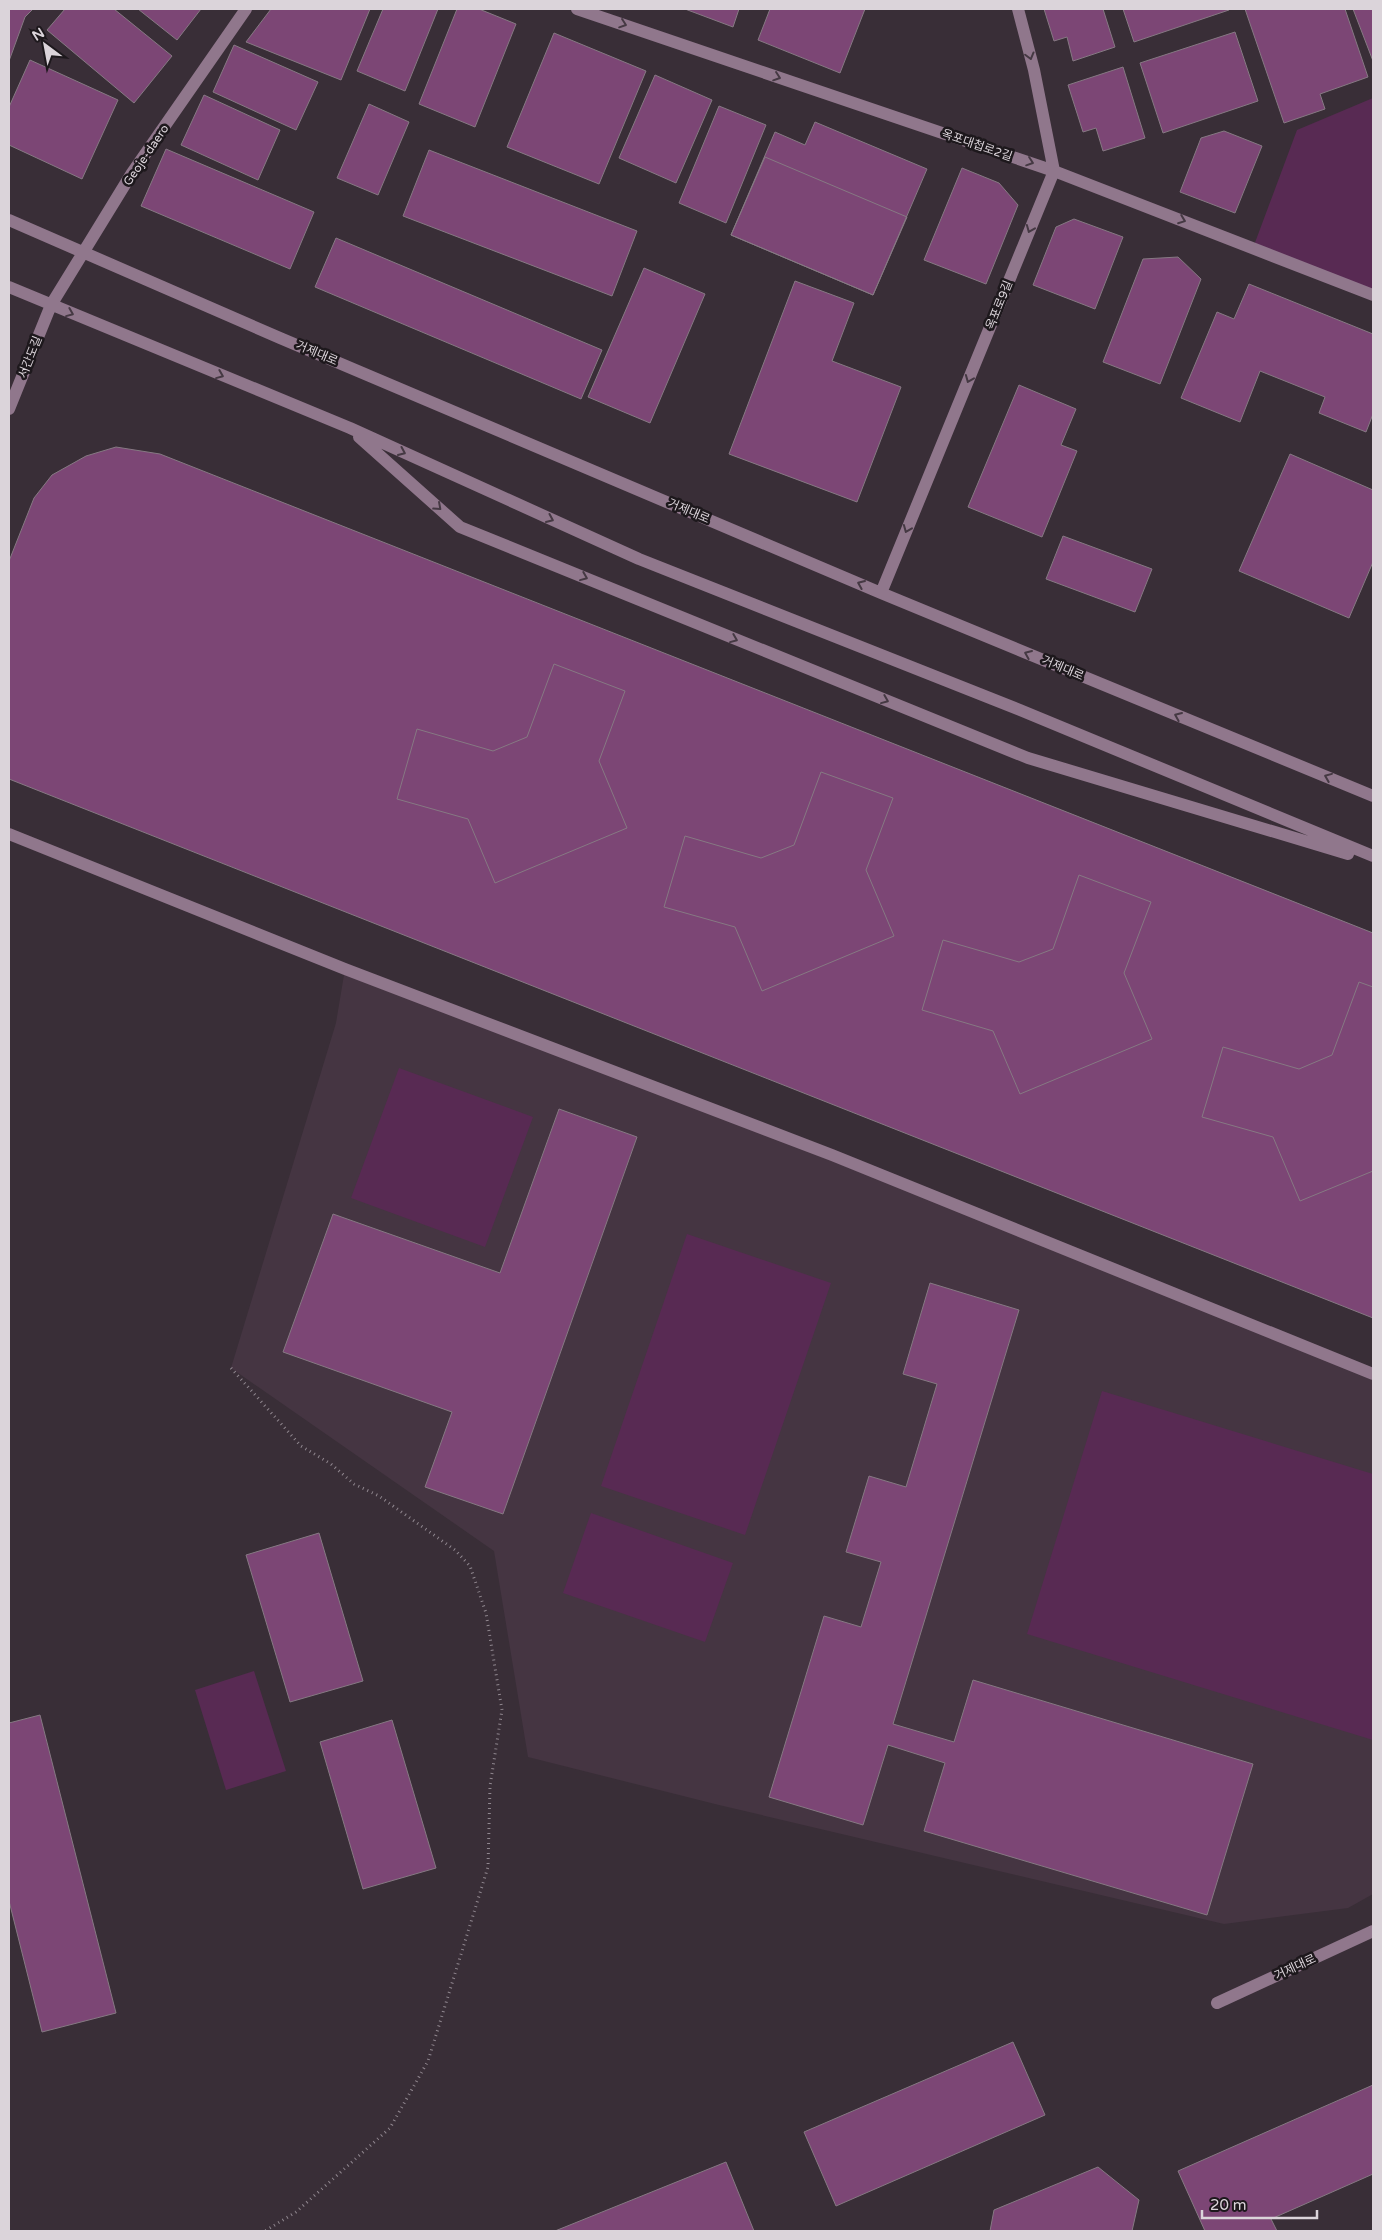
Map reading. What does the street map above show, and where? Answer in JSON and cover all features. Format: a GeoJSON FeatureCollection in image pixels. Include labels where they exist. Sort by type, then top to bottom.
{"type":"FeatureCollection","features":[{"type":"Feature","properties":{"kind":"street","name":"Geoje-daero"},"geometry":{"type":"LineString","coordinates":[[51,305],[132,173],[246,9]]}},
{"type":"Feature","properties":{"kind":"street","name":"옥포대첩로2길"},"geometry":{"type":"LineString","coordinates":[[576,9],[1054,170],[1373,294]]}},
{"type":"Feature","properties":{"kind":"street"},"geometry":{"type":"LineString","coordinates":[[1018,9],[1034,70],[1054,170]]}},
{"type":"Feature","properties":{"kind":"street","name":"옥포로9길"},"geometry":{"type":"LineString","coordinates":[[881,593],[1054,170]]}},
{"type":"Feature","properties":{"kind":"street","name":"거제대로"},"geometry":{"type":"LineString","coordinates":[[9,220],[280,338],[881,593],[1373,796]]}},
{"type":"Feature","properties":{"kind":"street"},"geometry":{"type":"LineString","coordinates":[[9,287],[350,428],[639,559],[1020,710],[1373,856]]}},
{"type":"Feature","properties":{"kind":"street","name":"서간도길"},"geometry":{"type":"LineString","coordinates":[[9,409],[51,305]]}},
{"type":"Feature","properties":{"kind":"street"},"geometry":{"type":"LineString","coordinates":[[350,428],[460,527],[1028,758],[1373,861]]}},
{"type":"Feature","properties":{"kind":"street"},"geometry":{"type":"LineString","coordinates":[[9,834],[345,969],[832,1155],[1373,1374]]}},
{"type":"Feature","properties":{"kind":"street","name":"거제대로"},"geometry":{"type":"LineString","coordinates":[[1217,2003],[1373,1931]]}},
{"type":"Feature","properties":{"kind":"path"},"geometry":{"type":"LineString","coordinates":[[231,1368],[301,1446],[331,1464],[354,1484],[378,1496],[455,1550],[470,1566],[486,1613],[502,1710],[490,1786],[488,1867],[428,2061],[390,2128],[296,2212],[265,2231]]}},
{"type":"Feature","properties":{"kind":"shaded area"},"geometry":{"type":"Polygon","coordinates":[[[1373,98],[1373,295],[1253,248],[1297,130],[1373,98]]]}},
{"type":"Feature","properties":{"kind":"shaded area"},"geometry":{"type":"Polygon","coordinates":[[[345,969],[1373,1374],[1373,1894],[1348,1908],[1224,1924],[719,1805],[528,1757],[494,1551],[231,1368],[336,1023],[345,969]]]}},
{"type":"Feature","properties":{"kind":"shaded area"},"geometry":{"type":"Polygon","coordinates":[[[399,1068],[533,1117],[485,1247],[351,1198],[399,1068]]]}},
{"type":"Feature","properties":{"kind":"shaded area"},"geometry":{"type":"Polygon","coordinates":[[[687,1234],[831,1283],[745,1535],[601,1486],[687,1234]]]}},
{"type":"Feature","properties":{"kind":"shaded area"},"geometry":{"type":"Polygon","coordinates":[[[1102,1391],[1373,1474],[1373,1740],[1027,1634],[1102,1391]]]}},
{"type":"Feature","properties":{"kind":"shaded area"},"geometry":{"type":"Polygon","coordinates":[[[591,1513],[733,1563],[705,1642],[563,1593],[591,1513]]]}},
{"type":"Feature","properties":{"kind":"shaded area"},"geometry":{"type":"Polygon","coordinates":[[[254,1671],[286,1771],[226,1790],[195,1690],[254,1671]]]}},
{"type":"Feature","properties":{"kind":"building"},"geometry":{"type":"Polygon","coordinates":[[[9,9],[33,9],[25,17],[9,61],[9,9]]]}},
{"type":"Feature","properties":{"kind":"building"},"geometry":{"type":"Polygon","coordinates":[[[65,9],[114,9],[172,56],[134,103],[47,30],[65,9]]]}},
{"type":"Feature","properties":{"kind":"building"},"geometry":{"type":"Polygon","coordinates":[[[138,9],[201,9],[177,40],[138,9]]]}},
{"type":"Feature","properties":{"kind":"building"},"geometry":{"type":"Polygon","coordinates":[[[271,9],[370,9],[341,80],[246,42],[271,9]]]}},
{"type":"Feature","properties":{"kind":"building"},"geometry":{"type":"Polygon","coordinates":[[[383,9],[438,9],[405,91],[357,71],[383,9]]]}},
{"type":"Feature","properties":{"kind":"building"},"geometry":{"type":"Polygon","coordinates":[[[457,9],[479,9],[516,24],[475,127],[419,104],[457,9]]]}},
{"type":"Feature","properties":{"kind":"building"},"geometry":{"type":"Polygon","coordinates":[[[685,9],[739,9],[733,27],[685,9]]]}},
{"type":"Feature","properties":{"kind":"building"},"geometry":{"type":"Polygon","coordinates":[[[770,9],[865,9],[840,73],[758,40],[770,9]]]}},
{"type":"Feature","properties":{"kind":"building"},"geometry":{"type":"Polygon","coordinates":[[[1044,9],[1103,9],[1115,47],[1073,61],[1067,37],[1054,41],[1044,9]]]}},
{"type":"Feature","properties":{"kind":"building"},"geometry":{"type":"Polygon","coordinates":[[[1123,9],[1228,9],[1229,10],[1134,42],[1123,9]]]}},
{"type":"Feature","properties":{"kind":"building"},"geometry":{"type":"Polygon","coordinates":[[[1245,9],[1345,9],[1368,77],[1320,94],[1325,109],[1284,123],[1245,9]]]}},
{"type":"Feature","properties":{"kind":"building"},"geometry":{"type":"Polygon","coordinates":[[[1353,9],[1373,9],[1373,61],[1353,9]]]}},
{"type":"Feature","properties":{"kind":"building"},"geometry":{"type":"Polygon","coordinates":[[[1235,32],[1258,101],[1163,133],[1140,63],[1235,32]]]}},
{"type":"Feature","properties":{"kind":"building"},"geometry":{"type":"Polygon","coordinates":[[[554,33],[646,71],[599,184],[507,147],[554,33]]]}},
{"type":"Feature","properties":{"kind":"building"},"geometry":{"type":"Polygon","coordinates":[[[234,45],[318,82],[296,130],[213,92],[234,45]]]}},
{"type":"Feature","properties":{"kind":"building"},"geometry":{"type":"Polygon","coordinates":[[[30,60],[118,100],[82,179],[9,145],[9,107],[30,60]]]}},
{"type":"Feature","properties":{"kind":"building"},"geometry":{"type":"Polygon","coordinates":[[[1123,67],[1145,138],[1103,151],[1096,128],[1083,132],[1068,85],[1123,67]]]}},
{"type":"Feature","properties":{"kind":"building"},"geometry":{"type":"Polygon","coordinates":[[[655,75],[712,100],[676,183],[619,158],[655,75]]]}},
{"type":"Feature","properties":{"kind":"building"},"geometry":{"type":"Polygon","coordinates":[[[204,95],[280,130],[258,180],[181,145],[204,95]]]}},
{"type":"Feature","properties":{"kind":"building"},"geometry":{"type":"Polygon","coordinates":[[[369,104],[409,122],[378,195],[337,178],[369,104]]]}},
{"type":"Feature","properties":{"kind":"building"},"geometry":{"type":"Polygon","coordinates":[[[719,106],[766,125],[726,223],[679,203],[719,106]]]}},
{"type":"Feature","properties":{"kind":"building"},"geometry":{"type":"Polygon","coordinates":[[[815,122],[927,169],[873,295],[731,235],[775,132],[805,145],[815,122]]]}},
{"type":"Feature","properties":{"kind":"building"},"geometry":{"type":"Polygon","coordinates":[[[1224,131],[1262,146],[1235,213],[1180,192],[1201,138],[1224,131]]]}},
{"type":"Feature","properties":{"kind":"building"},"geometry":{"type":"Polygon","coordinates":[[[166,149],[314,212],[290,269],[141,206],[166,149]]]}},
{"type":"Feature","properties":{"kind":"building"},"geometry":{"type":"Polygon","coordinates":[[[429,150],[637,231],[612,296],[403,216],[429,150]]]}},
{"type":"Feature","properties":{"kind":"building"},"geometry":{"type":"Polygon","coordinates":[[[765,157],[907,217],[873,295],[731,235],[765,157]]]}},
{"type":"Feature","properties":{"kind":"building"},"geometry":{"type":"Polygon","coordinates":[[[962,168],[999,183],[1018,205],[986,284],[924,260],[962,168]]]}},
{"type":"Feature","properties":{"kind":"building"},"geometry":{"type":"Polygon","coordinates":[[[1074,219],[1123,237],[1095,309],[1033,285],[1056,227],[1074,219]]]}},
{"type":"Feature","properties":{"kind":"building"},"geometry":{"type":"Polygon","coordinates":[[[336,238],[602,350],[581,399],[315,287],[336,238]]]}},
{"type":"Feature","properties":{"kind":"building"},"geometry":{"type":"Polygon","coordinates":[[[1178,257],[1201,279],[1160,384],[1103,362],[1143,259],[1178,257]]]}},
{"type":"Feature","properties":{"kind":"building"},"geometry":{"type":"Polygon","coordinates":[[[644,268],[705,294],[650,423],[588,397],[644,268]]]}},
{"type":"Feature","properties":{"kind":"building"},"geometry":{"type":"Polygon","coordinates":[[[795,281],[854,303],[832,361],[901,387],[857,502],[729,454],[795,281]]]}},
{"type":"Feature","properties":{"kind":"building"},"geometry":{"type":"Polygon","coordinates":[[[1249,284],[1373,334],[1373,414],[1366,432],[1319,413],[1325,397],[1260,371],[1240,422],[1181,398],[1217,312],[1234,319],[1249,284]]]}},
{"type":"Feature","properties":{"kind":"building"},"geometry":{"type":"Polygon","coordinates":[[[1019,385],[1076,409],[1061,445],[1077,451],[1042,537],[968,507],[1019,385]]]}},
{"type":"Feature","properties":{"kind":"building"},"geometry":{"type":"Polygon","coordinates":[[[116,447],[160,454],[1373,933],[1373,1318],[9,779],[9,561],[34,498],[52,475],[86,456],[116,447]]]}},
{"type":"Feature","properties":{"kind":"building"},"geometry":{"type":"Polygon","coordinates":[[[1290,454],[1373,490],[1373,562],[1349,618],[1239,571],[1290,454]]]}},
{"type":"Feature","properties":{"kind":"building"},"geometry":{"type":"Polygon","coordinates":[[[1063,536],[1152,569],[1135,612],[1046,579],[1063,536]]]}},
{"type":"Feature","properties":{"kind":"building"},"geometry":{"type":"Polygon","coordinates":[[[554,664],[625,691],[599,761],[627,828],[495,883],[468,819],[397,799],[417,729],[493,751],[527,737],[554,664]]]}},
{"type":"Feature","properties":{"kind":"building"},"geometry":{"type":"Polygon","coordinates":[[[821,772],[893,798],[866,870],[894,936],[762,991],[735,927],[664,907],[685,836],[761,858],[794,845],[821,772]]]}},
{"type":"Feature","properties":{"kind":"building"},"geometry":{"type":"Polygon","coordinates":[[[1079,875],[1151,902],[1124,973],[1152,1039],[1020,1094],[993,1031],[922,1010],[943,940],[1019,962],[1053,949],[1079,875]]]}},
{"type":"Feature","properties":{"kind":"building"},"geometry":{"type":"Polygon","coordinates":[[[1359,982],[1373,987],[1373,1171],[1300,1201],[1273,1137],[1202,1117],[1223,1047],[1299,1069],[1332,1055],[1359,982]]]}},
{"type":"Feature","properties":{"kind":"building"},"geometry":{"type":"Polygon","coordinates":[[[559,1109],[637,1137],[503,1514],[425,1487],[452,1412],[283,1352],[333,1214],[500,1273],[559,1109]]]}},
{"type":"Feature","properties":{"kind":"building"},"geometry":{"type":"Polygon","coordinates":[[[930,1283],[1019,1310],[893,1724],[954,1742],[973,1680],[1253,1764],[1207,1915],[924,1831],[945,1763],[888,1745],[863,1825],[769,1797],[824,1616],[861,1627],[881,1562],[846,1552],[869,1476],[906,1487],[937,1384],[903,1374],[930,1283]]]}},
{"type":"Feature","properties":{"kind":"building"},"geometry":{"type":"Polygon","coordinates":[[[319,1533],[363,1681],[290,1702],[246,1555],[319,1533]]]}},
{"type":"Feature","properties":{"kind":"building"},"geometry":{"type":"Polygon","coordinates":[[[40,1715],[116,2013],[42,2032],[9,1901],[9,1723],[40,1715]]]}},
{"type":"Feature","properties":{"kind":"building"},"geometry":{"type":"Polygon","coordinates":[[[392,1720],[436,1868],[363,1889],[320,1742],[392,1720]]]}},
{"type":"Feature","properties":{"kind":"building"},"geometry":{"type":"Polygon","coordinates":[[[1013,2042],[1045,2115],[836,2206],[804,2132],[1013,2042]]]}},
{"type":"Feature","properties":{"kind":"building"},"geometry":{"type":"Polygon","coordinates":[[[1373,2085],[1373,2174],[1271,2219],[1277,2231],[1205,2231],[1178,2171],[1373,2085]]]}},
{"type":"Feature","properties":{"kind":"building"},"geometry":{"type":"Polygon","coordinates":[[[726,2162],[754,2231],[555,2231],[726,2162]]]}},
{"type":"Feature","properties":{"kind":"building"},"geometry":{"type":"Polygon","coordinates":[[[1098,2167],[1139,2200],[1132,2231],[990,2231],[994,2210],[1098,2167]]]}}]}
